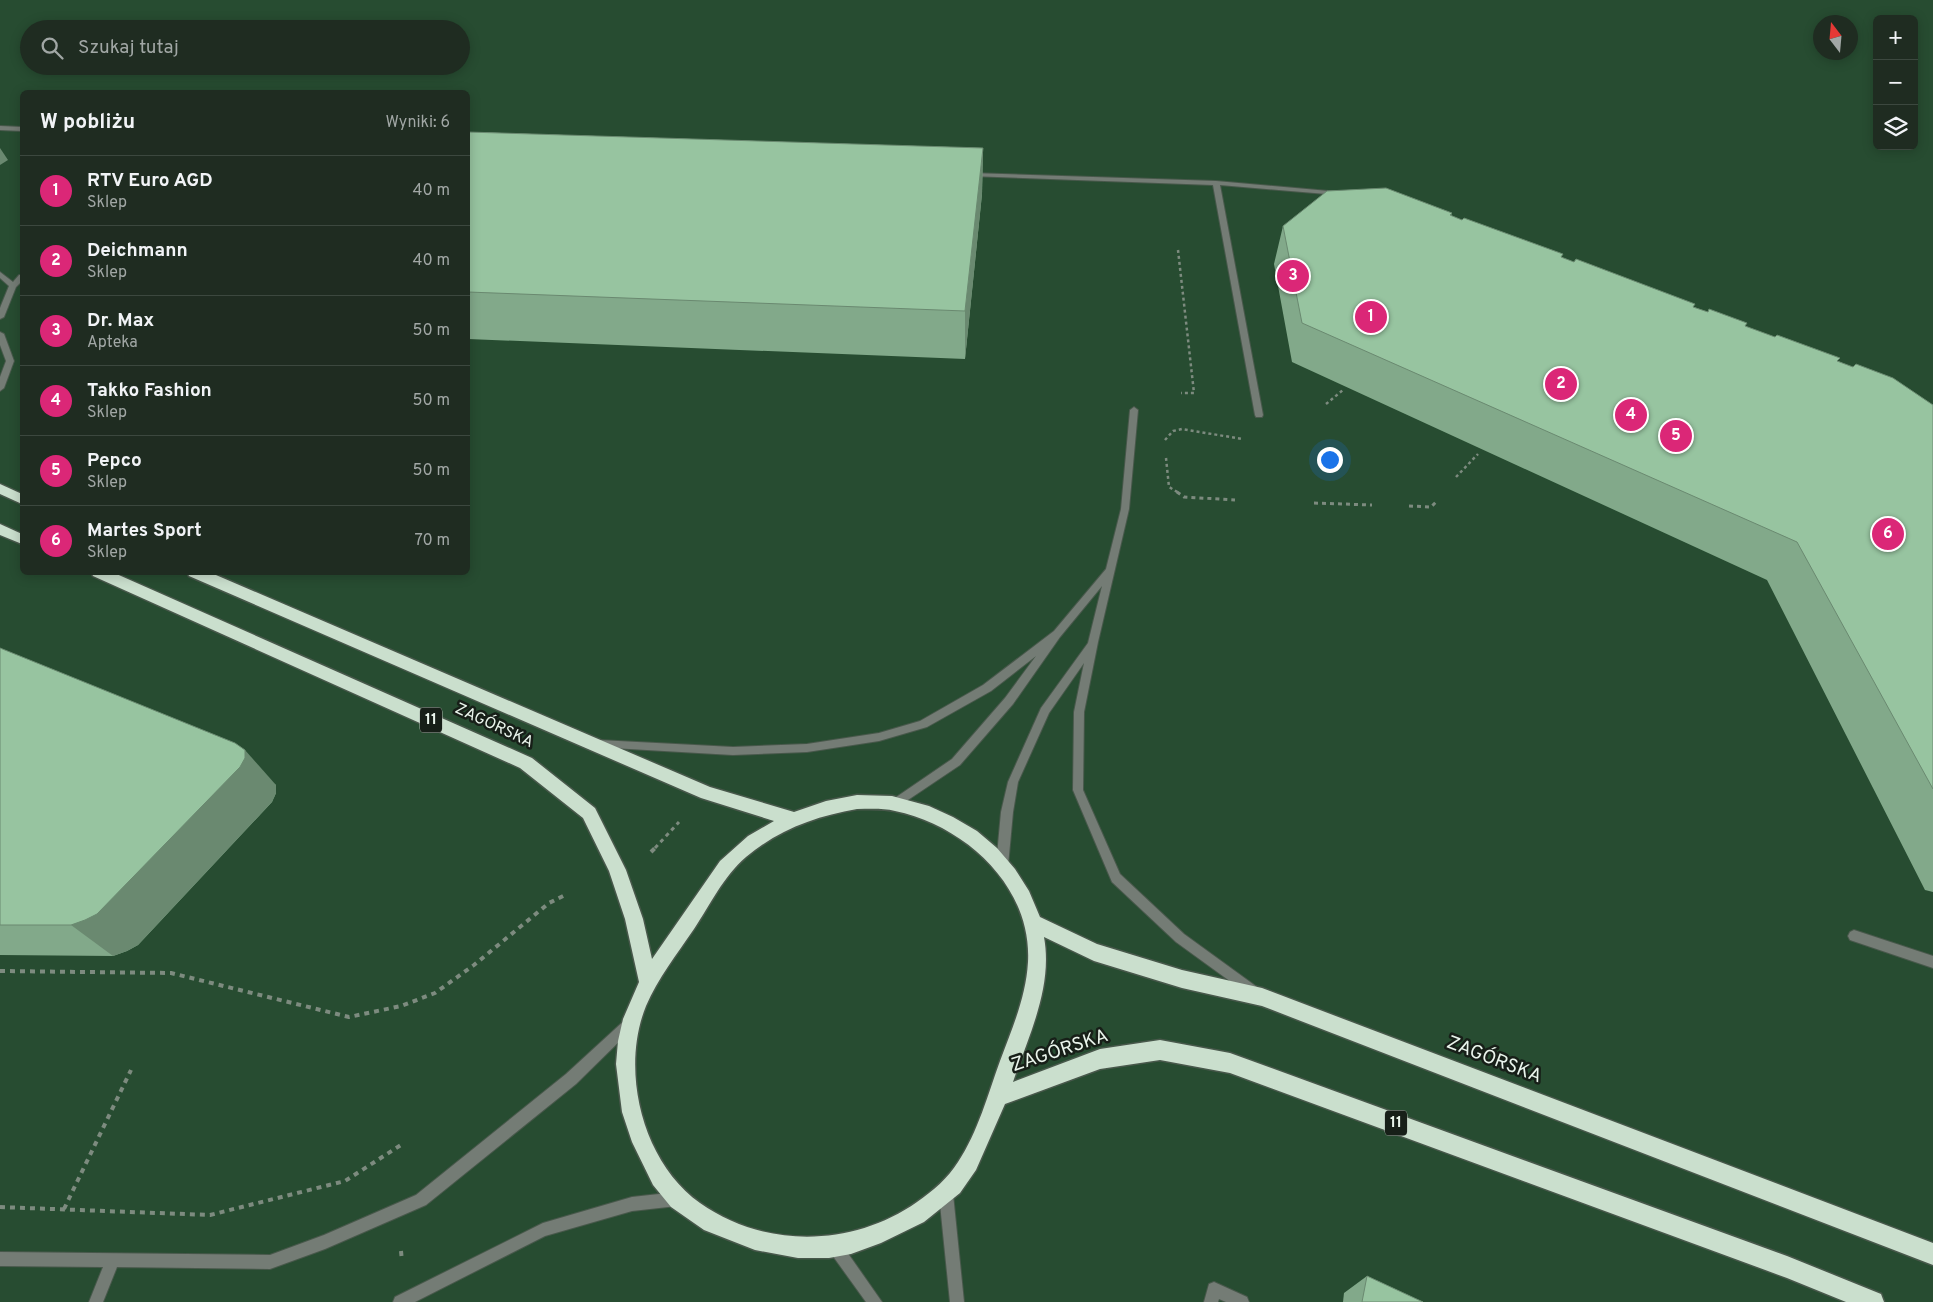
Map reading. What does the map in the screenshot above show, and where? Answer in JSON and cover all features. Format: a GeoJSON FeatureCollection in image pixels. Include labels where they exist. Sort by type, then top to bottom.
{"type":"FeatureCollection","features":[{"type":"Feature","properties":{"kind":"highway"},"geometry":{"type":"LineString","coordinates":[[0,489],[20,498]]}},
{"type":"Feature","properties":{"kind":"highway"},"geometry":{"type":"LineString","coordinates":[[0,529],[20,538]]}},
{"type":"Feature","properties":{"kind":"highway","name":"ZAGÓRSKA"},"geometry":{"type":"LineString","coordinates":[[105,575],[526,763],[589,813],[617,870],[634,919],[648,982]]}},
{"type":"Feature","properties":{"kind":"highway","name":"ZAGÓRSKA"},"geometry":{"type":"LineString","coordinates":[[201,575],[707,793],[793,820]]}},
{"type":"Feature","properties":{"kind":"highway"},"geometry":{"type":"LineString","coordinates":[[857,802],[896,803],[925,812],[953,825],[971,836],[1002,866],[1017,884],[1035,924],[1038,950],[1036,976],[1021,1030],[998,1097],[966,1168],[946,1194],[926,1210],[862,1240],[835,1247],[811,1248],[752,1239],[721,1228],[677,1198],[659,1176],[647,1155],[634,1117],[626,1065],[626,1043],[630,1022],[648,982],[721,874],[740,852],[766,834],[793,820],[830,807],[857,802]]}},
{"type":"Feature","properties":{"kind":"highway","name":"ZAGÓRSKA"},"geometry":{"type":"LineString","coordinates":[[1035,924],[1094,952],[1182,979],[1262,997],[1933,1254]]}},
{"type":"Feature","properties":{"kind":"highway","name":"ZAGÓRSKA"},"geometry":{"type":"LineString","coordinates":[[998,1097],[1100,1059],[1160,1050],[1230,1062],[1787,1267],[1864,1300]]}},
{"type":"Feature","properties":{"kind":"lane"},"geometry":{"type":"LineString","coordinates":[[0,128],[20,129]]}},
{"type":"Feature","properties":{"kind":"lane"},"geometry":{"type":"LineString","coordinates":[[966,175],[1216,183],[1336,192],[1345,196]]}},
{"type":"Feature","properties":{"kind":"lane"},"geometry":{"type":"LineString","coordinates":[[1216,183],[1259,415]]}},
{"type":"Feature","properties":{"kind":"lane"},"geometry":{"type":"LineString","coordinates":[[0,274],[13,286]]}},
{"type":"Feature","properties":{"kind":"lane"},"geometry":{"type":"LineString","coordinates":[[0,317],[13,286],[20,279]]}},
{"type":"Feature","properties":{"kind":"lane"},"geometry":{"type":"LineString","coordinates":[[0,334],[10,361],[0,388]]}},
{"type":"Feature","properties":{"kind":"lane"},"geometry":{"type":"LineString","coordinates":[[0,369],[10,361]]}},
{"type":"Feature","properties":{"kind":"lane"},"geometry":{"type":"LineString","coordinates":[[1134,410],[1125,509],[1093,642],[1079,712],[1078,790],[1116,878],[1180,938],[1262,997]]}},
{"type":"Feature","properties":{"kind":"lane"},"geometry":{"type":"LineString","coordinates":[[896,803],[956,762],[1009,701],[1057,634],[1112,569]]}},
{"type":"Feature","properties":{"kind":"lane"},"geometry":{"type":"LineString","coordinates":[[591,743],[733,751],[806,748],[879,737],[923,724],[987,688],[1057,634]]}},
{"type":"Feature","properties":{"kind":"lane"},"geometry":{"type":"LineString","coordinates":[[1002,866],[1007,812],[1013,782],[1045,711],[1093,642]]}},
{"type":"Feature","properties":{"kind":"lane"},"geometry":{"type":"LineString","coordinates":[[1854,936],[1933,962]]}},
{"type":"Feature","properties":{"kind":"lane"},"geometry":{"type":"LineString","coordinates":[[0,1259],[270,1262],[325,1242],[422,1200],[571,1079],[630,1022]]}},
{"type":"Feature","properties":{"kind":"lane"},"geometry":{"type":"LineString","coordinates":[[946,1194],[957,1302]]}},
{"type":"Feature","properties":{"kind":"lane"},"geometry":{"type":"LineString","coordinates":[[400,1302],[543,1230],[632,1204],[677,1198]]}},
{"type":"Feature","properties":{"kind":"lane"},"geometry":{"type":"LineString","coordinates":[[835,1247],[875,1302]]}},
{"type":"Feature","properties":{"kind":"lane"},"geometry":{"type":"LineString","coordinates":[[96,1302],[113,1260]]}},
{"type":"Feature","properties":{"kind":"lane"},"geometry":{"type":"LineString","coordinates":[[1211,1302],[1214,1289],[1242,1302]]}},
{"type":"Feature","properties":{"kind":"path"},"geometry":{"type":"LineString","coordinates":[[1178,250],[1194,393],[1181,393]]}},
{"type":"Feature","properties":{"kind":"path"},"geometry":{"type":"LineString","coordinates":[[1326,404],[1343,390]]}},
{"type":"Feature","properties":{"kind":"path"},"geometry":{"type":"LineString","coordinates":[[1164,441],[1173,431],[1182,429],[1242,439]]}},
{"type":"Feature","properties":{"kind":"path"},"geometry":{"type":"LineString","coordinates":[[1165,450],[1169,487],[1184,497],[1235,500]]}},
{"type":"Feature","properties":{"kind":"path"},"geometry":{"type":"LineString","coordinates":[[1456,477],[1478,454]]}},
{"type":"Feature","properties":{"kind":"path"},"geometry":{"type":"LineString","coordinates":[[1409,506],[1431,507],[1437,501]]}},
{"type":"Feature","properties":{"kind":"path"},"geometry":{"type":"LineString","coordinates":[[1314,503],[1372,505]]}},
{"type":"Feature","properties":{"kind":"path"},"geometry":{"type":"LineString","coordinates":[[646,858],[685,815]]}},
{"type":"Feature","properties":{"kind":"path"},"geometry":{"type":"LineString","coordinates":[[0,972],[171,973],[349,1017],[401,1006],[435,993],[474,965],[549,903],[566,894]]}},
{"type":"Feature","properties":{"kind":"path"},"geometry":{"type":"LineString","coordinates":[[64,1209],[130,1070]]}},
{"type":"Feature","properties":{"kind":"path"},"geometry":{"type":"LineString","coordinates":[[0,1207],[210,1215],[345,1181],[404,1143]]}},
{"type":"Feature","properties":{"kind":"green space"},"geometry":{"type":"Polygon","coordinates":[[[0,0],[1933,0],[1933,1302],[0,1302],[0,0]]]}},
{"type":"Feature","properties":{"kind":"building"},"geometry":{"type":"Polygon","coordinates":[[[470,132],[983,148],[965,311],[470,292],[470,132]]]}},
{"type":"Feature","properties":{"kind":"building"},"geometry":{"type":"Polygon","coordinates":[[[1386,188],[1452,213],[1450,215],[1462,220],[1464,218],[1563,254],[1561,257],[1574,262],[1576,259],[1695,304],[1693,307],[1708,312],[1709,309],[1747,323],[1745,326],[1775,337],[1777,335],[1840,358],[1837,361],[1853,367],[1856,364],[1893,378],[1933,405],[1933,789],[1797,542],[1302,323],[1283,226],[1327,191],[1386,188]]]}},
{"type":"Feature","properties":{"kind":"building"},"geometry":{"type":"Polygon","coordinates":[[[0,648],[235,743],[245,750],[245,758],[240,767],[97,914],[71,925],[0,925],[0,648]]]}},
{"type":"Feature","properties":{"kind":"building"},"geometry":{"type":"Polygon","coordinates":[[[1367,1276],[1423,1302],[1362,1302],[1367,1276]]]}},
{"type":"Feature","properties":{"kind":"place","name":"Dr. Max"},"geometry":{"type":"Point","coordinates":[1293,276]}},
{"type":"Feature","properties":{"kind":"place","name":"RTV Euro AGD"},"geometry":{"type":"Point","coordinates":[1371,317]}},
{"type":"Feature","properties":{"kind":"place","name":"Deichmann"},"geometry":{"type":"Point","coordinates":[1561,384]}},
{"type":"Feature","properties":{"kind":"place","name":"Takko Fashion"},"geometry":{"type":"Point","coordinates":[1631,415]}},
{"type":"Feature","properties":{"kind":"place","name":"Pepco"},"geometry":{"type":"Point","coordinates":[1676,436]}},
{"type":"Feature","properties":{"kind":"place","name":"Martes Sport"},"geometry":{"type":"Point","coordinates":[1888,534]}}]}
